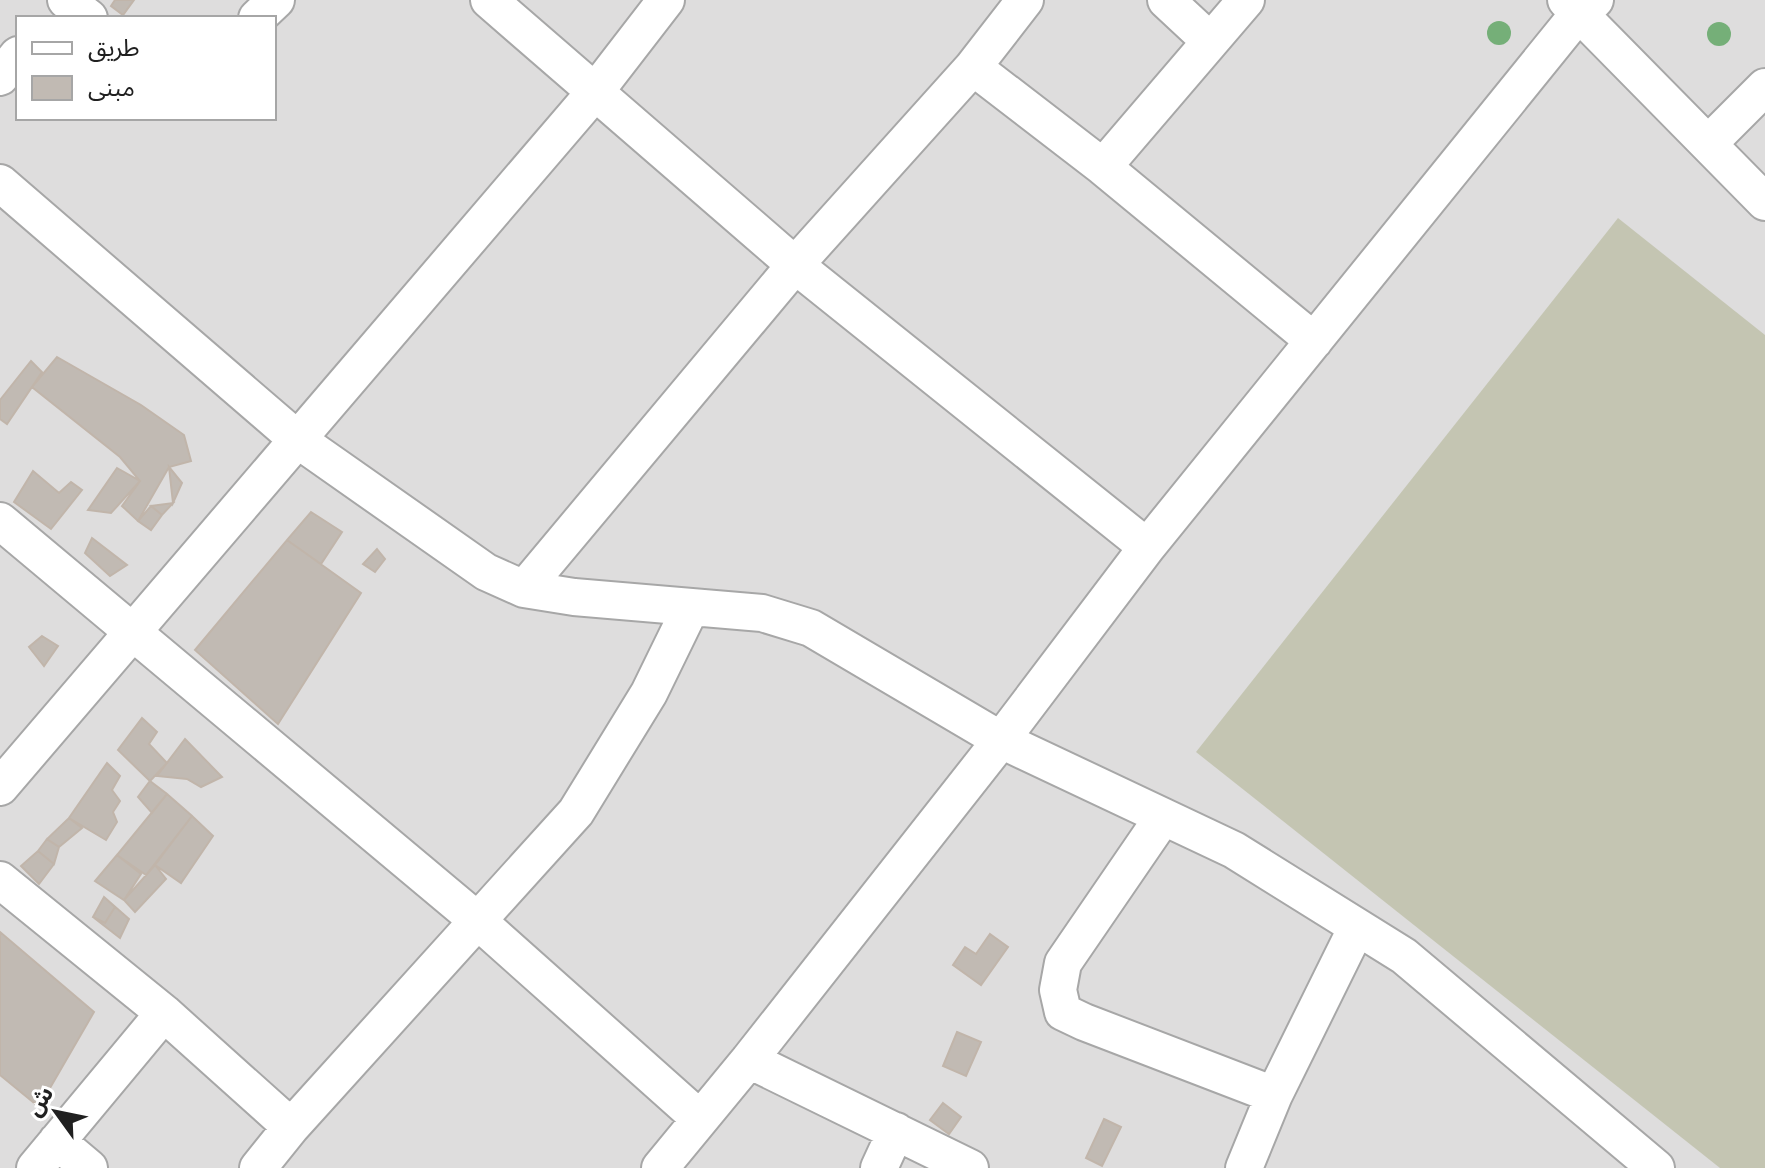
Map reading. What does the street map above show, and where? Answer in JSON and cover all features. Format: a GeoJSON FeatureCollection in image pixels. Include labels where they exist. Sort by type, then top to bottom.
{"type":"FeatureCollection","features":[{"type":"Feature","properties":{"kind":"street"},"geometry":{"type":"LineString","coordinates":[[50,16],[64,0],[86,16]]}},
{"type":"Feature","properties":{"kind":"street"},"geometry":{"type":"LineString","coordinates":[[259,16],[276,0]]}},
{"type":"Feature","properties":{"kind":"street"},"geometry":{"type":"LineString","coordinates":[[489,0],[795,265],[1147,547]]}},
{"type":"Feature","properties":{"kind":"street"},"geometry":{"type":"LineString","coordinates":[[0,787],[595,92],[666,0]]}},
{"type":"Feature","properties":{"kind":"street"},"geometry":{"type":"LineString","coordinates":[[524,589],[795,265],[973,67],[1025,0]]}},
{"type":"Feature","properties":{"kind":"street"},"geometry":{"type":"LineString","coordinates":[[1166,0],[1210,41]]}},
{"type":"Feature","properties":{"kind":"street"},"geometry":{"type":"LineString","coordinates":[[1103,167],[1246,0]]}},
{"type":"Feature","properties":{"kind":"street"},"geometry":{"type":"LineString","coordinates":[[660,1168],[1001,740],[1147,547],[1580,4],[1765,202]]}},
{"type":"Feature","properties":{"kind":"street"},"geometry":{"type":"LineString","coordinates":[[0,77],[16,57]]}},
{"type":"Feature","properties":{"kind":"street"},"geometry":{"type":"LineString","coordinates":[[973,67],[1103,167],[1314,341]]}},
{"type":"Feature","properties":{"kind":"street"},"geometry":{"type":"LineString","coordinates":[[1708,144],[1765,87]]}},
{"type":"Feature","properties":{"kind":"street"},"geometry":{"type":"LineString","coordinates":[[0,183],[298,440],[486,572],[524,589],[574,597],[762,613],[811,628],[1001,740],[1234,850],[1404,956],[1656,1168]]}},
{"type":"Feature","properties":{"kind":"street"},"geometry":{"type":"LineString","coordinates":[[0,521],[478,921],[700,1119]]}},
{"type":"Feature","properties":{"kind":"street"},"geometry":{"type":"LineString","coordinates":[[258,1168],[291,1127],[576,812],[649,693],[691,607]]}},
{"type":"Feature","properties":{"kind":"street"},"geometry":{"type":"LineString","coordinates":[[1163,817],[1063,963],[1058,990],[1063,1012],[1274,1095]]}},
{"type":"Feature","properties":{"kind":"street"},"geometry":{"type":"LineString","coordinates":[[0,880],[164,1013],[291,1127]]}},
{"type":"Feature","properties":{"kind":"street"},"geometry":{"type":"LineString","coordinates":[[1244,1168],[1274,1095],[1357,927]]}},
{"type":"Feature","properties":{"kind":"street"},"geometry":{"type":"LineString","coordinates":[[89,1168],[46,1155],[164,1013]]}},
{"type":"Feature","properties":{"kind":"street"},"geometry":{"type":"LineString","coordinates":[[749,1060],[970,1168]]}},
{"type":"Feature","properties":{"kind":"street"},"geometry":{"type":"LineString","coordinates":[[879,1168],[896,1131]]}},
{"type":"Feature","properties":{"kind":"shaded area"},"geometry":{"type":"Polygon","coordinates":[[[0,0],[1765,0],[1765,1168],[0,1168],[0,0]]]}},
{"type":"Feature","properties":{"kind":"shaded area"},"geometry":{"type":"Polygon","coordinates":[[[1618,218],[1765,335],[1765,1168],[1720,1168],[1196,752],[1618,218]]]}},
{"type":"Feature","properties":{"kind":"building"},"geometry":{"type":"Polygon","coordinates":[[[115,0],[134,0],[123,15],[111,6],[115,0]]]}},
{"type":"Feature","properties":{"kind":"building"},"geometry":{"type":"Polygon","coordinates":[[[57,357],[141,405],[184,435],[191,461],[169,467],[138,521],[122,506],[140,481],[120,457],[32,387],[57,357]]]}},
{"type":"Feature","properties":{"kind":"building"},"geometry":{"type":"Polygon","coordinates":[[[31,361],[42,372],[7,424],[0,419],[0,400],[31,361]]]}},
{"type":"Feature","properties":{"kind":"building"},"geometry":{"type":"Polygon","coordinates":[[[169,467],[182,483],[173,503],[169,467]]]}},
{"type":"Feature","properties":{"kind":"building"},"geometry":{"type":"Polygon","coordinates":[[[117,468],[140,481],[111,513],[88,510],[117,468]]]}},
{"type":"Feature","properties":{"kind":"building"},"geometry":{"type":"Polygon","coordinates":[[[33,471],[59,493],[71,482],[82,490],[51,529],[14,502],[33,471]]]}},
{"type":"Feature","properties":{"kind":"building"},"geometry":{"type":"Polygon","coordinates":[[[173,503],[162,515],[151,506],[173,503]]]}},
{"type":"Feature","properties":{"kind":"building"},"geometry":{"type":"Polygon","coordinates":[[[151,506],[162,515],[151,530],[138,521],[151,506]]]}},
{"type":"Feature","properties":{"kind":"building"},"geometry":{"type":"Polygon","coordinates":[[[311,512],[342,532],[321,564],[287,540],[311,512]]]}},
{"type":"Feature","properties":{"kind":"building"},"geometry":{"type":"Polygon","coordinates":[[[92,538],[127,565],[110,576],[85,553],[92,538]]]}},
{"type":"Feature","properties":{"kind":"building"},"geometry":{"type":"Polygon","coordinates":[[[287,540],[361,593],[278,724],[195,650],[287,540]]]}},
{"type":"Feature","properties":{"kind":"building"},"geometry":{"type":"Polygon","coordinates":[[[377,549],[385,559],[375,572],[363,564],[377,549]]]}},
{"type":"Feature","properties":{"kind":"building"},"geometry":{"type":"Polygon","coordinates":[[[42,636],[58,646],[44,666],[29,647],[42,636]]]}},
{"type":"Feature","properties":{"kind":"building"},"geometry":{"type":"Polygon","coordinates":[[[142,718],[157,732],[149,744],[167,763],[150,781],[118,750],[142,718]]]}},
{"type":"Feature","properties":{"kind":"building"},"geometry":{"type":"Polygon","coordinates":[[[185,739],[222,777],[201,787],[187,779],[157,776],[185,739]]]}},
{"type":"Feature","properties":{"kind":"building"},"geometry":{"type":"Polygon","coordinates":[[[107,763],[120,776],[112,790],[120,801],[113,812],[117,822],[106,840],[69,818],[107,763]]]}},
{"type":"Feature","properties":{"kind":"building"},"geometry":{"type":"Polygon","coordinates":[[[150,781],[167,794],[152,813],[138,797],[150,781]]]}},
{"type":"Feature","properties":{"kind":"building"},"geometry":{"type":"Polygon","coordinates":[[[167,794],[192,816],[146,875],[117,855],[167,794]]]}},
{"type":"Feature","properties":{"kind":"building"},"geometry":{"type":"Polygon","coordinates":[[[192,816],[213,836],[181,883],[155,865],[192,816]]]}},
{"type":"Feature","properties":{"kind":"building"},"geometry":{"type":"Polygon","coordinates":[[[69,818],[82,828],[59,847],[47,839],[69,818]]]}},
{"type":"Feature","properties":{"kind":"building"},"geometry":{"type":"Polygon","coordinates":[[[47,839],[59,847],[54,864],[38,851],[47,839]]]}},
{"type":"Feature","properties":{"kind":"building"},"geometry":{"type":"Polygon","coordinates":[[[38,851],[54,864],[39,884],[21,866],[38,851]]]}},
{"type":"Feature","properties":{"kind":"building"},"geometry":{"type":"Polygon","coordinates":[[[117,855],[141,874],[124,900],[95,881],[117,855]]]}},
{"type":"Feature","properties":{"kind":"building"},"geometry":{"type":"Polygon","coordinates":[[[155,865],[166,879],[135,912],[124,900],[155,865]]]}},
{"type":"Feature","properties":{"kind":"building"},"geometry":{"type":"Polygon","coordinates":[[[104,897],[115,907],[105,923],[93,917],[104,897]]]}},
{"type":"Feature","properties":{"kind":"building"},"geometry":{"type":"Polygon","coordinates":[[[104,897],[129,919],[120,938],[93,917],[104,897]]]}},
{"type":"Feature","properties":{"kind":"building"},"geometry":{"type":"Polygon","coordinates":[[[0,932],[94,1012],[39,1107],[0,1075],[0,932]]]}},
{"type":"Feature","properties":{"kind":"building"},"geometry":{"type":"Polygon","coordinates":[[[990,934],[1008,947],[981,985],[953,965],[965,947],[976,954],[990,934]]]}},
{"type":"Feature","properties":{"kind":"building"},"geometry":{"type":"Polygon","coordinates":[[[957,1032],[981,1042],[966,1076],[943,1066],[957,1032]]]}},
{"type":"Feature","properties":{"kind":"building"},"geometry":{"type":"Polygon","coordinates":[[[943,1103],[961,1117],[949,1134],[930,1120],[943,1103]]]}},
{"type":"Feature","properties":{"kind":"building"},"geometry":{"type":"Polygon","coordinates":[[[1104,1119],[1121,1127],[1102,1166],[1086,1158],[1104,1119]]]}}]}
